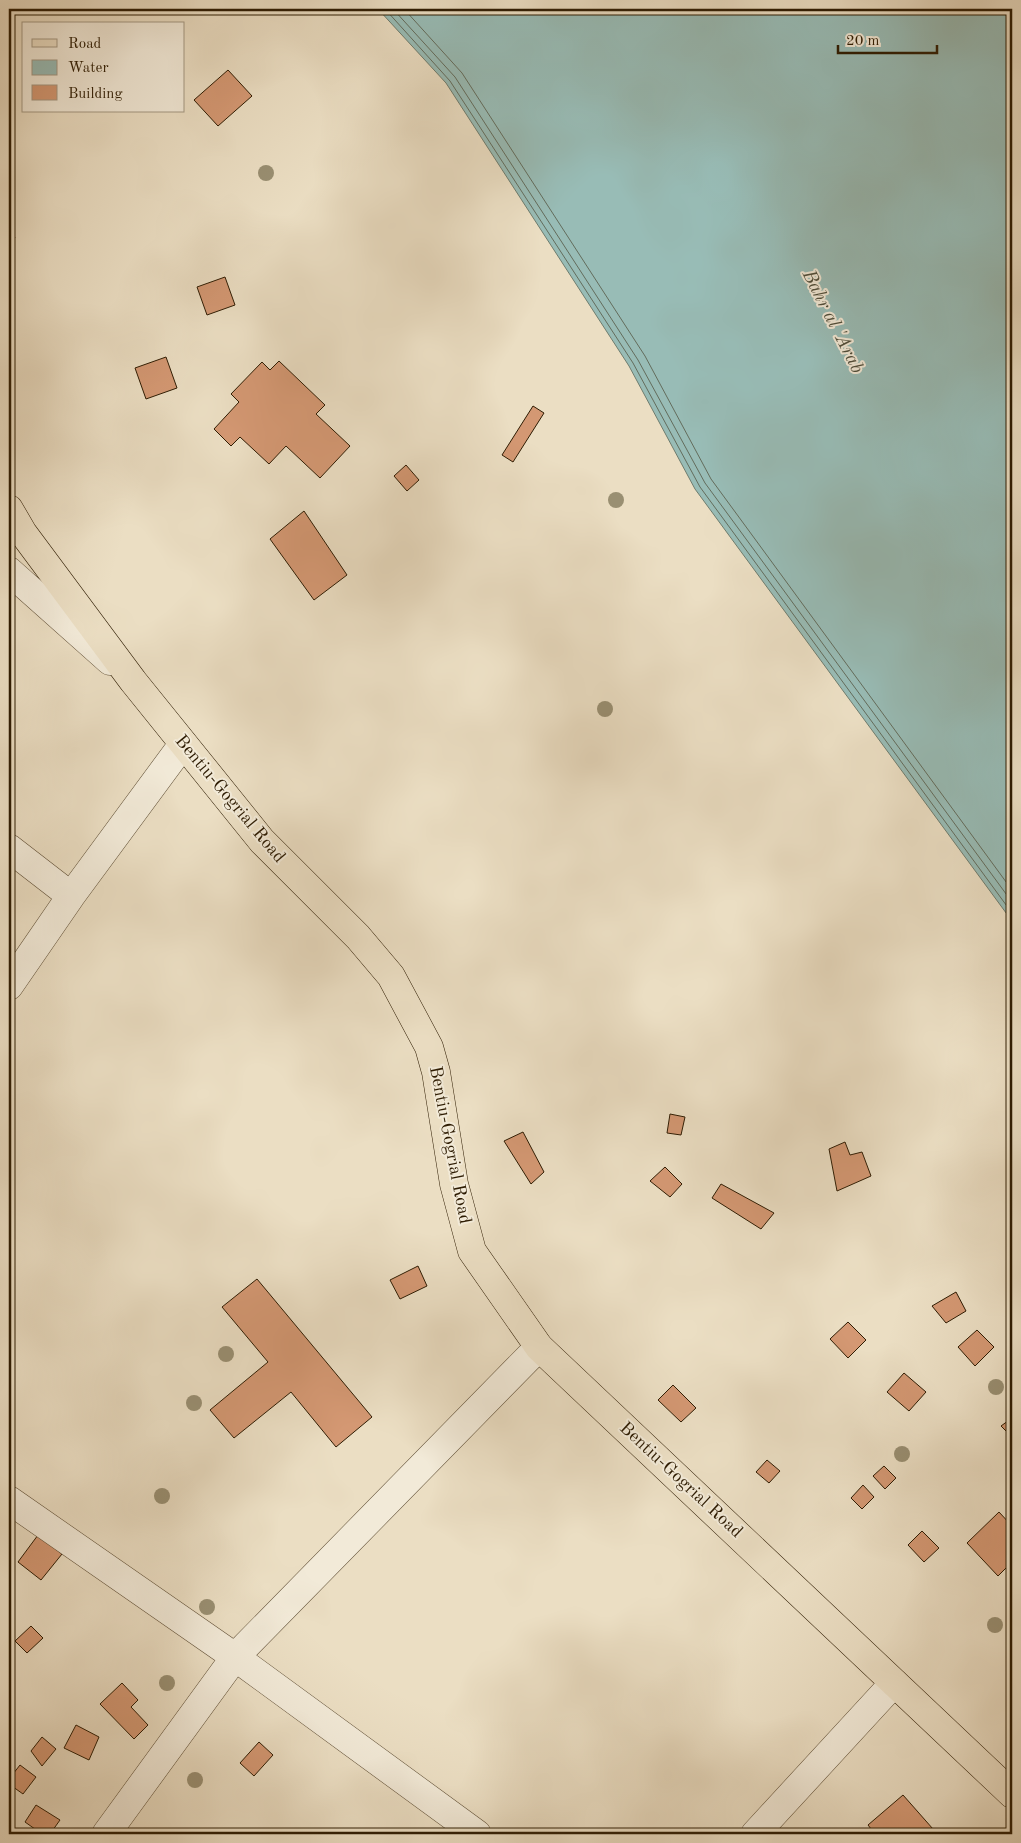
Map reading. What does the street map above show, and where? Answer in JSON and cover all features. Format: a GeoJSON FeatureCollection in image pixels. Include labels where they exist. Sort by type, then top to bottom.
{"type":"FeatureCollection","features":[{"type":"Feature","properties":{"kind":"main road","name":"Bentiu-Gogrial Road"},"geometry":{"type":"LineString","coordinates":[[9,508],[23,533],[133,681],[262,841],[358,937],[391,976],[429,1047],[436,1072],[454,1184],[472,1251],[539,1347],[791,1583],[1012,1794]]}},
{"type":"Feature","properties":{"kind":"street"},"geometry":{"type":"LineString","coordinates":[[9,571],[133,681]]}},
{"type":"Feature","properties":{"kind":"street"},"geometry":{"type":"LineString","coordinates":[[9,986],[71,896],[183,744]]}},
{"type":"Feature","properties":{"kind":"street"},"geometry":{"type":"LineString","coordinates":[[9,848],[71,896]]}},
{"type":"Feature","properties":{"kind":"street"},"geometry":{"type":"LineString","coordinates":[[106,1834],[235,1657],[539,1347]]}},
{"type":"Feature","properties":{"kind":"street"},"geometry":{"type":"LineString","coordinates":[[9,1500],[235,1657],[477,1834]]}},
{"type":"Feature","properties":{"kind":"street"},"geometry":{"type":"LineString","coordinates":[[755,1834],[894,1683]]}},
{"type":"Feature","properties":{"kind":"water","name":"Bahr al 'Arab"},"geometry":{"type":"Polygon","coordinates":[[[378,9],[1012,9],[1012,921],[695,489],[629,366],[446,83],[378,9]]]}},
{"type":"Feature","properties":{"kind":"building"},"geometry":{"type":"Polygon","coordinates":[[[228,70],[252,96],[218,126],[194,100],[228,70]]]}},
{"type":"Feature","properties":{"kind":"building"},"geometry":{"type":"Polygon","coordinates":[[[9,226],[15,238],[9,241],[9,226]]]}},
{"type":"Feature","properties":{"kind":"building"},"geometry":{"type":"Polygon","coordinates":[[[225,277],[235,305],[207,315],[197,287],[225,277]]]}},
{"type":"Feature","properties":{"kind":"building"},"geometry":{"type":"Polygon","coordinates":[[[166,357],[177,388],[146,399],[135,368],[166,357]]]}},
{"type":"Feature","properties":{"kind":"building"},"geometry":{"type":"Polygon","coordinates":[[[279,361],[325,405],[316,414],[350,446],[320,478],[286,446],[269,464],[240,437],[231,446],[214,429],[239,402],[231,394],[262,362],[270,370],[279,361]]]}},
{"type":"Feature","properties":{"kind":"building"},"geometry":{"type":"Polygon","coordinates":[[[533,406],[544,413],[513,462],[502,455],[533,406]]]}},
{"type":"Feature","properties":{"kind":"building"},"geometry":{"type":"Polygon","coordinates":[[[406,465],[419,480],[407,491],[394,476],[406,465]]]}},
{"type":"Feature","properties":{"kind":"building"},"geometry":{"type":"Polygon","coordinates":[[[304,511],[347,575],[314,600],[270,539],[304,511]]]}},
{"type":"Feature","properties":{"kind":"building"},"geometry":{"type":"Polygon","coordinates":[[[670,1114],[685,1117],[681,1135],[667,1133],[670,1114]]]}},
{"type":"Feature","properties":{"kind":"building"},"geometry":{"type":"Polygon","coordinates":[[[523,1132],[544,1172],[531,1184],[504,1141],[523,1132]]]}},
{"type":"Feature","properties":{"kind":"building"},"geometry":{"type":"Polygon","coordinates":[[[845,1142],[850,1155],[862,1152],[871,1176],[837,1191],[829,1149],[845,1142]]]}},
{"type":"Feature","properties":{"kind":"building"},"geometry":{"type":"Polygon","coordinates":[[[665,1167],[682,1184],[670,1197],[650,1181],[665,1167]]]}},
{"type":"Feature","properties":{"kind":"building"},"geometry":{"type":"Polygon","coordinates":[[[721,1184],[774,1213],[761,1229],[712,1198],[721,1184]]]}},
{"type":"Feature","properties":{"kind":"building"},"geometry":{"type":"Polygon","coordinates":[[[418,1266],[427,1286],[400,1299],[390,1280],[418,1266]]]}},
{"type":"Feature","properties":{"kind":"building"},"geometry":{"type":"Polygon","coordinates":[[[257,1279],[372,1417],[336,1447],[291,1392],[234,1438],[210,1410],[268,1362],[222,1307],[257,1279]]]}},
{"type":"Feature","properties":{"kind":"building"},"geometry":{"type":"Polygon","coordinates":[[[956,1292],[966,1311],[946,1323],[932,1306],[956,1292]]]}},
{"type":"Feature","properties":{"kind":"building"},"geometry":{"type":"Polygon","coordinates":[[[848,1322],[866,1340],[848,1358],[830,1339],[848,1322]]]}},
{"type":"Feature","properties":{"kind":"building"},"geometry":{"type":"Polygon","coordinates":[[[977,1330],[994,1347],[975,1366],[958,1347],[977,1330]]]}},
{"type":"Feature","properties":{"kind":"building"},"geometry":{"type":"Polygon","coordinates":[[[904,1373],[926,1392],[909,1411],[887,1392],[904,1373]]]}},
{"type":"Feature","properties":{"kind":"building"},"geometry":{"type":"Polygon","coordinates":[[[673,1385],[696,1408],[681,1422],[658,1400],[673,1385]]]}},
{"type":"Feature","properties":{"kind":"building"},"geometry":{"type":"Polygon","coordinates":[[[1012,1418],[1012,1437],[1001,1426],[1012,1418]]]}},
{"type":"Feature","properties":{"kind":"building"},"geometry":{"type":"Polygon","coordinates":[[[767,1460],[780,1471],[769,1483],[756,1472],[767,1460]]]}},
{"type":"Feature","properties":{"kind":"building"},"geometry":{"type":"Polygon","coordinates":[[[884,1466],[896,1478],[885,1489],[873,1476],[884,1466]]]}},
{"type":"Feature","properties":{"kind":"building"},"geometry":{"type":"Polygon","coordinates":[[[863,1485],[874,1497],[862,1509],[851,1498],[863,1485]]]}},
{"type":"Feature","properties":{"kind":"building"},"geometry":{"type":"Polygon","coordinates":[[[999,1512],[1012,1526],[1012,1562],[998,1576],[967,1543],[999,1512]]]}},
{"type":"Feature","properties":{"kind":"building"},"geometry":{"type":"Polygon","coordinates":[[[922,1531],[939,1548],[924,1562],[908,1545],[922,1531]]]}},
{"type":"Feature","properties":{"kind":"building"},"geometry":{"type":"Polygon","coordinates":[[[38,1535],[62,1554],[41,1580],[18,1562],[38,1535]]]}},
{"type":"Feature","properties":{"kind":"building"},"geometry":{"type":"Polygon","coordinates":[[[31,1626],[43,1638],[27,1653],[15,1641],[31,1626]]]}},
{"type":"Feature","properties":{"kind":"building"},"geometry":{"type":"Polygon","coordinates":[[[122,1683],[138,1700],[131,1707],[148,1725],[134,1739],[100,1704],[122,1683]]]}},
{"type":"Feature","properties":{"kind":"building"},"geometry":{"type":"Polygon","coordinates":[[[76,1725],[99,1737],[89,1760],[64,1748],[76,1725]]]}},
{"type":"Feature","properties":{"kind":"building"},"geometry":{"type":"Polygon","coordinates":[[[42,1737],[56,1749],[42,1766],[31,1751],[42,1737]]]}},
{"type":"Feature","properties":{"kind":"building"},"geometry":{"type":"Polygon","coordinates":[[[259,1742],[273,1755],[254,1776],[240,1763],[259,1742]]]}},
{"type":"Feature","properties":{"kind":"building"},"geometry":{"type":"Polygon","coordinates":[[[20,1765],[36,1777],[23,1794],[9,1784],[9,1779],[20,1765]]]}},
{"type":"Feature","properties":{"kind":"building"},"geometry":{"type":"Polygon","coordinates":[[[903,1795],[933,1829],[927,1834],[875,1834],[868,1825],[903,1795]]]}},
{"type":"Feature","properties":{"kind":"building"},"geometry":{"type":"Polygon","coordinates":[[[36,1805],[60,1820],[50,1834],[42,1834],[25,1822],[36,1805]]]}}]}
